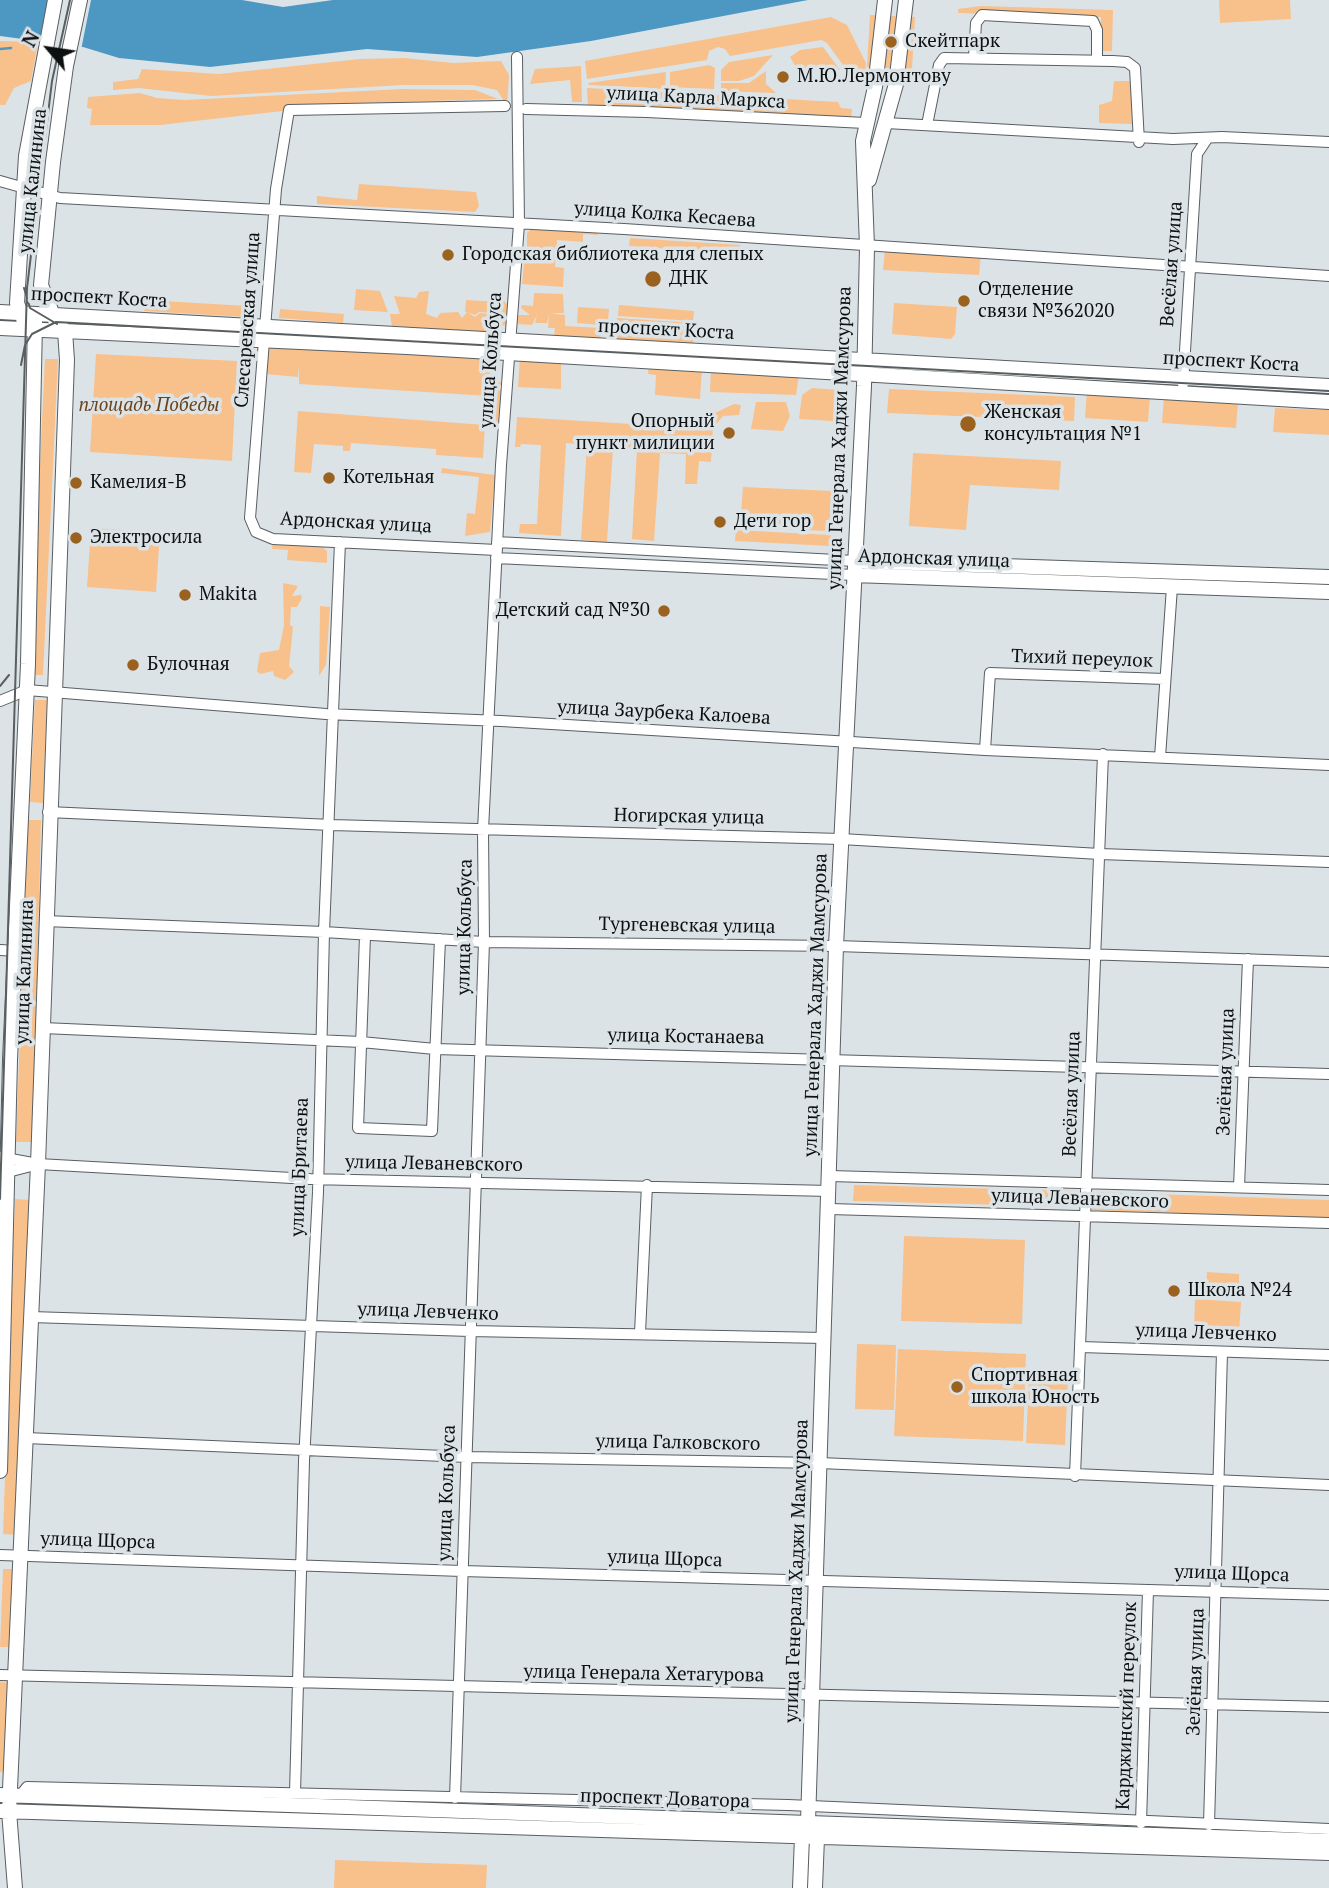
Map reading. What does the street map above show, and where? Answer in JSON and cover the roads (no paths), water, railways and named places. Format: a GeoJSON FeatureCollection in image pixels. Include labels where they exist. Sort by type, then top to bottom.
{"type":"FeatureCollection","features":[{"type":"Feature","properties":{"kind":"main road","name":"улица Калинина"},"geometry":{"type":"LineString","coordinates":[[0,1471],[5,1060],[17,951],[27,690],[24,189],[42,60],[55,0]]}},
{"type":"Feature","properties":{"kind":"main road","name":"улица Калинина"},"geometry":{"type":"LineString","coordinates":[[15,1888],[5,1811],[10,1795],[17,1675],[43,1028],[48,811],[63,523],[65,331],[49,315],[41,285],[66,66],[80,0]]}},
{"type":"Feature","properties":{"kind":"main road","name":"улица Генерала Хаджи Мамсурова"},"geometry":{"type":"LineString","coordinates":[[815,1888],[808,1822],[836,946],[864,367],[867,247],[865,123],[875,88],[885,0]]}},
{"type":"Feature","properties":{"kind":"main road","name":"улица Генерала Хаджи Мамсурова"},"geometry":{"type":"LineString","coordinates":[[866,188],[887,123],[896,84],[906,0]]}},
{"type":"Feature","properties":{"kind":"main road"},"geometry":{"type":"LineString","coordinates":[[25,319],[41,285]]}},
{"type":"Feature","properties":{"kind":"main road","name":"проспект Коста"},"geometry":{"type":"LineString","coordinates":[[0,312],[65,331],[264,334]]}},
{"type":"Feature","properties":{"kind":"main road","name":"проспект Коста"},"geometry":{"type":"LineString","coordinates":[[4,328],[25,319],[49,315],[264,334],[864,367],[1329,386]]}},
{"type":"Feature","properties":{"kind":"main road","name":"проспект Коста"},"geometry":{"type":"LineString","coordinates":[[864,367],[1182,395],[1329,402]]}},
{"type":"Feature","properties":{"kind":"main road","name":"Ардонская улица"},"geometry":{"type":"LineString","coordinates":[[854,568],[1329,577]]}},
{"type":"Feature","properties":{"kind":"main road","name":"Ардонская улица"},"geometry":{"type":"LineString","coordinates":[[854,568],[1172,587],[1329,592]]}},
{"type":"Feature","properties":{"kind":"main road","name":"проспект Доватора"},"geometry":{"type":"LineString","coordinates":[[10,1795],[1329,1841]]}},
{"type":"Feature","properties":{"kind":"main road","name":"проспект Доватора"},"geometry":{"type":"LineString","coordinates":[[5,1811],[1329,1853]]}},
{"type":"Feature","properties":{"kind":"main road","name":"улица Генерала Хаджи Мамсурова"},"geometry":{"type":"LineString","coordinates":[[800,1888],[809,1838]]}},
{"type":"Feature","properties":{"kind":"street"},"geometry":{"type":"LineString","coordinates":[[974,57],[976,23],[982,15],[1093,21],[1097,30],[1097,60]]}},
{"type":"Feature","properties":{"kind":"street"},"geometry":{"type":"LineString","coordinates":[[927,125],[941,61],[951,56],[1127,62],[1135,68],[1139,140]]}},
{"type":"Feature","properties":{"kind":"street","name":"улица Кольбуса"},"geometry":{"type":"LineString","coordinates":[[455,1798],[484,942],[483,830],[497,550],[519,224],[517,57]]}},
{"type":"Feature","properties":{"kind":"street","name":"Слесаревская улица"},"geometry":{"type":"LineString","coordinates":[[256,532],[250,518],[264,334],[274,211],[289,110],[505,106]]}},
{"type":"Feature","properties":{"kind":"street","name":"улица Карла Маркса"},"geometry":{"type":"LineString","coordinates":[[526,109],[865,123]]}},
{"type":"Feature","properties":{"kind":"street"},"geometry":{"type":"LineString","coordinates":[[887,123],[1139,140],[1329,142]]}},
{"type":"Feature","properties":{"kind":"street"},"geometry":{"type":"LineString","coordinates":[[1173,139],[1199,148],[1206,139]]}},
{"type":"Feature","properties":{"kind":"street","name":"Весёлая улица"},"geometry":{"type":"LineString","coordinates":[[1182,395],[1188,267],[1199,148]]}},
{"type":"Feature","properties":{"kind":"street","name":"улица Колка Кесаева"},"geometry":{"type":"LineString","coordinates":[[0,181],[50,197],[1329,276]]}},
{"type":"Feature","properties":{"kind":"street","name":"Ардонская улица"},"geometry":{"type":"LineString","coordinates":[[256,532],[273,538],[854,568]]}},
{"type":"Feature","properties":{"kind":"street","name":"улица Бритаева"},"geometry":{"type":"LineString","coordinates":[[295,1793],[305,1450],[318,1180],[324,932],[331,825],[340,542]]}},
{"type":"Feature","properties":{"kind":"street"},"geometry":{"type":"LineString","coordinates":[[1160,758],[1172,587]]}},
{"type":"Feature","properties":{"kind":"street","name":"Тихий переулок"},"geometry":{"type":"LineString","coordinates":[[985,750],[990,673],[1166,679]]}},
{"type":"Feature","properties":{"kind":"street"},"geometry":{"type":"LineString","coordinates":[[0,701],[27,690]]}},
{"type":"Feature","properties":{"kind":"street","name":"улица Заурбека Калоева"},"geometry":{"type":"LineString","coordinates":[[27,690],[334,714],[489,720],[985,750],[1329,765]]}},
{"type":"Feature","properties":{"kind":"street","name":"Весёлая улица"},"geometry":{"type":"LineString","coordinates":[[1075,1476],[1103,754]]}},
{"type":"Feature","properties":{"kind":"street","name":"Ногирская улица"},"geometry":{"type":"LineString","coordinates":[[48,811],[331,825],[841,839],[1100,854],[1329,862]]}},
{"type":"Feature","properties":{"kind":"street","name":"Тургеневская улица"},"geometry":{"type":"LineString","coordinates":[[45,921],[324,932],[484,942],[836,946],[1329,962]]}},
{"type":"Feature","properties":{"kind":"street"},"geometry":{"type":"LineString","coordinates":[[365,936],[358,1128],[432,1131],[440,939]]}},
{"type":"Feature","properties":{"kind":"street"},"geometry":{"type":"LineString","coordinates":[[0,950],[17,951]]}},
{"type":"Feature","properties":{"kind":"street","name":"Зелёная улица"},"geometry":{"type":"LineString","coordinates":[[1239,1187],[1248,959]]}},
{"type":"Feature","properties":{"kind":"street","name":"улица Костанаева"},"geometry":{"type":"LineString","coordinates":[[43,1028],[361,1042],[479,1051],[833,1058],[1329,1074]]}},
{"type":"Feature","properties":{"kind":"street","name":"улица Леваневского"},"geometry":{"type":"LineString","coordinates":[[5,1157],[38,1164],[318,1180],[477,1184],[1087,1183],[1329,1190]]}},
{"type":"Feature","properties":{"kind":"street","name":"улица Леваневского"},"geometry":{"type":"LineString","coordinates":[[4,1174],[38,1164]]}},
{"type":"Feature","properties":{"kind":"street"},"geometry":{"type":"LineString","coordinates":[[640,1333],[647,1185]]}},
{"type":"Feature","properties":{"kind":"street","name":"улица Леваневского"},"geometry":{"type":"LineString","coordinates":[[829,1209],[1329,1223]]}},
{"type":"Feature","properties":{"kind":"street","name":"улица Левченко"},"geometry":{"type":"LineString","coordinates":[[31,1317],[471,1331],[824,1338]]}},
{"type":"Feature","properties":{"kind":"street","name":"улица Левченко"},"geometry":{"type":"LineString","coordinates":[[1081,1347],[1329,1355]]}},
{"type":"Feature","properties":{"kind":"street","name":"Зелёная улица"},"geometry":{"type":"LineString","coordinates":[[1209,1825],[1221,1482],[1222,1352]]}},
{"type":"Feature","properties":{"kind":"street","name":"улица Галковского"},"geometry":{"type":"LineString","coordinates":[[26,1438],[467,1457],[820,1463],[1329,1485]]}},
{"type":"Feature","properties":{"kind":"street","name":"улица Щорса"},"geometry":{"type":"LineString","coordinates":[[0,1555],[1329,1595]]}},
{"type":"Feature","properties":{"kind":"street","name":"Карджинский переулок"},"geometry":{"type":"LineString","coordinates":[[1141,1823],[1148,1590]]}},
{"type":"Feature","properties":{"kind":"street","name":"улица Генерала Хетагурова"},"geometry":{"type":"LineString","coordinates":[[0,1675],[1329,1707]]}},
{"type":"Feature","properties":{"kind":"street"},"geometry":{"type":"LineString","coordinates":[[10,1795],[26,1787],[809,1806],[1141,1823],[1329,1829]]}},
{"type":"Feature","properties":{"kind":"water"},"geometry":{"type":"Polygon","coordinates":[[[0,0],[242,0],[283,7],[333,0],[808,0],[591,41],[477,57],[367,49],[210,67],[119,58],[83,47],[0,36],[0,0]]]}},
{"type":"Feature","properties":{"kind":"waterway"},"geometry":{"type":"LineString","coordinates":[[22,41],[29,36]]}},
{"type":"Feature","properties":{"kind":"waterway"},"geometry":{"type":"LineString","coordinates":[[0,49],[11,48]]}},
{"type":"Feature","properties":{"kind":"tram line"},"geometry":{"type":"LineString","coordinates":[[0,1199],[27,288],[52,81],[70,0]]}},
{"type":"Feature","properties":{"kind":"tram line"},"geometry":{"type":"LineString","coordinates":[[24,288],[30,308],[57,324]]}},
{"type":"Feature","properties":{"kind":"tram line"},"geometry":{"type":"LineString","coordinates":[[21,365],[25,345],[32,334],[56,322],[1329,391]]}},
{"type":"Feature","properties":{"kind":"tram line"},"geometry":{"type":"LineString","coordinates":[[0,686],[9,675]]}},
{"type":"Feature","properties":{"kind":"place","name":"Скейтпарк"},"geometry":{"type":"Point","coordinates":[891,42]}},
{"type":"Feature","properties":{"kind":"place","name":"М.Ю.Лермонтову"},"geometry":{"type":"Point","coordinates":[783,77]}},
{"type":"Feature","properties":{"kind":"place","name":"Городская библиотека для слепых"},"geometry":{"type":"Point","coordinates":[448,255]}},
{"type":"Feature","properties":{"kind":"place","name":"ДНК"},"geometry":{"type":"Point","coordinates":[653,279]}},
{"type":"Feature","properties":{"kind":"place","name":"Отделение связи №362020"},"geometry":{"type":"Point","coordinates":[964,301]}},
{"type":"Feature","properties":{"kind":"place","name":"Женская консультация №1"},"geometry":{"type":"Point","coordinates":[968,424]}},
{"type":"Feature","properties":{"kind":"place","name":"Опорный пункт милиции"},"geometry":{"type":"Point","coordinates":[729,433]}},
{"type":"Feature","properties":{"kind":"place","name":"Котельная"},"geometry":{"type":"Point","coordinates":[329,478]}},
{"type":"Feature","properties":{"kind":"place","name":"Камелия-В"},"geometry":{"type":"Point","coordinates":[76,483]}},
{"type":"Feature","properties":{"kind":"place","name":"Дети гор"},"geometry":{"type":"Point","coordinates":[720,522]}},
{"type":"Feature","properties":{"kind":"place","name":"Электросила"},"geometry":{"type":"Point","coordinates":[76,538]}},
{"type":"Feature","properties":{"kind":"place","name":"Makita"},"geometry":{"type":"Point","coordinates":[185,595]}},
{"type":"Feature","properties":{"kind":"place","name":"Детский сад №30"},"geometry":{"type":"Point","coordinates":[664,611]}},
{"type":"Feature","properties":{"kind":"place","name":"Булочная"},"geometry":{"type":"Point","coordinates":[133,665]}},
{"type":"Feature","properties":{"kind":"place","name":"Школа №24"},"geometry":{"type":"Point","coordinates":[1174,1291]}},
{"type":"Feature","properties":{"kind":"place","name":"Спортивная школа Юность"},"geometry":{"type":"Point","coordinates":[957,1387]}},
{"type":"Feature","properties":{"kind":"park label","name":"площадь Победы"},"geometry":{"type":"Point","coordinates":[149,406]}}]}
